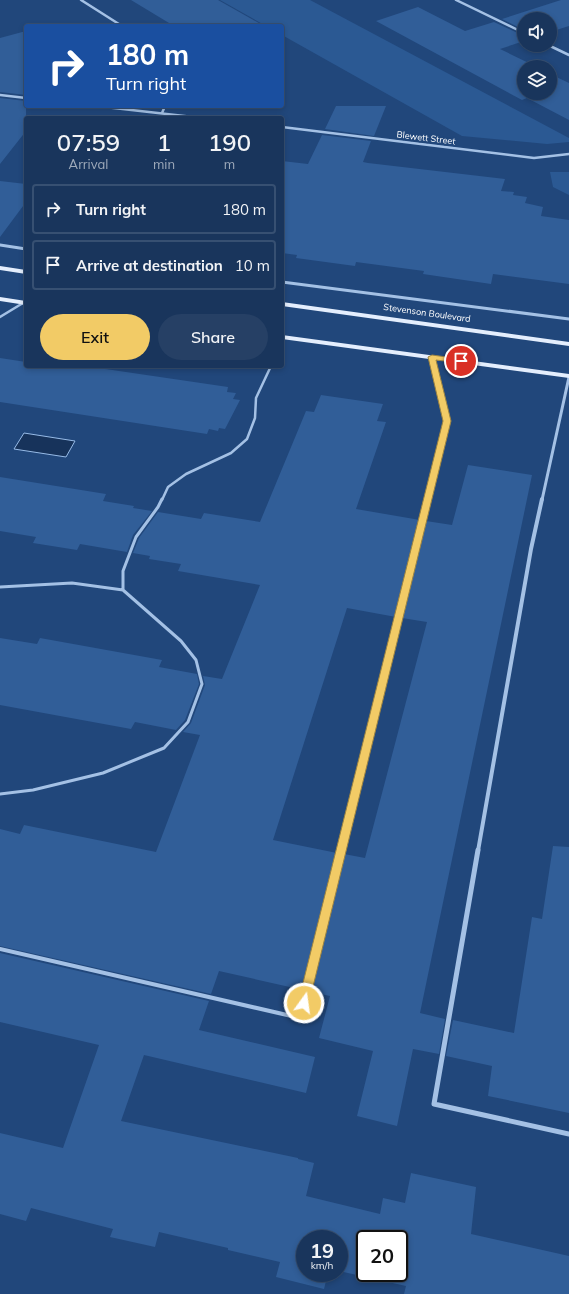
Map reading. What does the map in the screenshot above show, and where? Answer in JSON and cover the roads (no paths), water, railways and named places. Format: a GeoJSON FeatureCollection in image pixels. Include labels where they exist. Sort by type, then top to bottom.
{"type":"FeatureCollection","features":[{"type":"Feature","properties":{"kind":"main road"},"geometry":{"type":"LineString","coordinates":[[0,268],[24,272]]}},
{"type":"Feature","properties":{"kind":"main road"},"geometry":{"type":"LineString","coordinates":[[0,300],[24,303]]}},
{"type":"Feature","properties":{"kind":"main road","name":"Stevenson Boulevard"},"geometry":{"type":"LineString","coordinates":[[284,304],[569,344]]}},
{"type":"Feature","properties":{"kind":"main road"},"geometry":{"type":"LineString","coordinates":[[284,338],[432,357],[569,377]]}},
{"type":"Feature","properties":{"kind":"street"},"geometry":{"type":"LineString","coordinates":[[81,0],[119,24]]}},
{"type":"Feature","properties":{"kind":"street"},"geometry":{"type":"LineString","coordinates":[[456,0],[517,30]]}},
{"type":"Feature","properties":{"kind":"street"},"geometry":{"type":"LineString","coordinates":[[557,49],[569,55]]}},
{"type":"Feature","properties":{"kind":"street"},"geometry":{"type":"LineString","coordinates":[[0,95],[24,98]]}},
{"type":"Feature","properties":{"kind":"street"},"geometry":{"type":"LineString","coordinates":[[115,108],[186,116]]}},
{"type":"Feature","properties":{"kind":"street"},"geometry":{"type":"LineString","coordinates":[[162,113],[164,108]]}},
{"type":"Feature","properties":{"kind":"street","name":"Blewett Street"},"geometry":{"type":"LineString","coordinates":[[284,128],[534,158],[569,154]]}},
{"type":"Feature","properties":{"kind":"street"},"geometry":{"type":"LineString","coordinates":[[0,245],[24,249]]}},
{"type":"Feature","properties":{"kind":"street","name":"Stevenson Boulevard"},"geometry":{"type":"LineString","coordinates":[[284,282],[569,319]]}},
{"type":"Feature","properties":{"kind":"street"},"geometry":{"type":"LineString","coordinates":[[569,377],[531,549],[434,1104],[569,1134]]}},
{"type":"Feature","properties":{"kind":"lane"},"geometry":{"type":"LineString","coordinates":[[0,317],[24,303]]}},
{"type":"Feature","properties":{"kind":"lane"},"geometry":{"type":"LineString","coordinates":[[0,949],[300,1018],[447,421],[432,357]]}},
{"type":"Feature","properties":{"kind":"lane"},"geometry":{"type":"LineString","coordinates":[[123,590],[123,571],[136,537],[158,507],[168,487],[186,474],[231,453],[247,439],[255,418],[256,398],[270,368]]}},
{"type":"Feature","properties":{"kind":"lane"},"geometry":{"type":"LineString","coordinates":[[0,587],[72,583],[123,590],[181,641],[196,660],[202,684],[188,722],[164,748],[103,773],[33,790],[0,794]]}}]}
